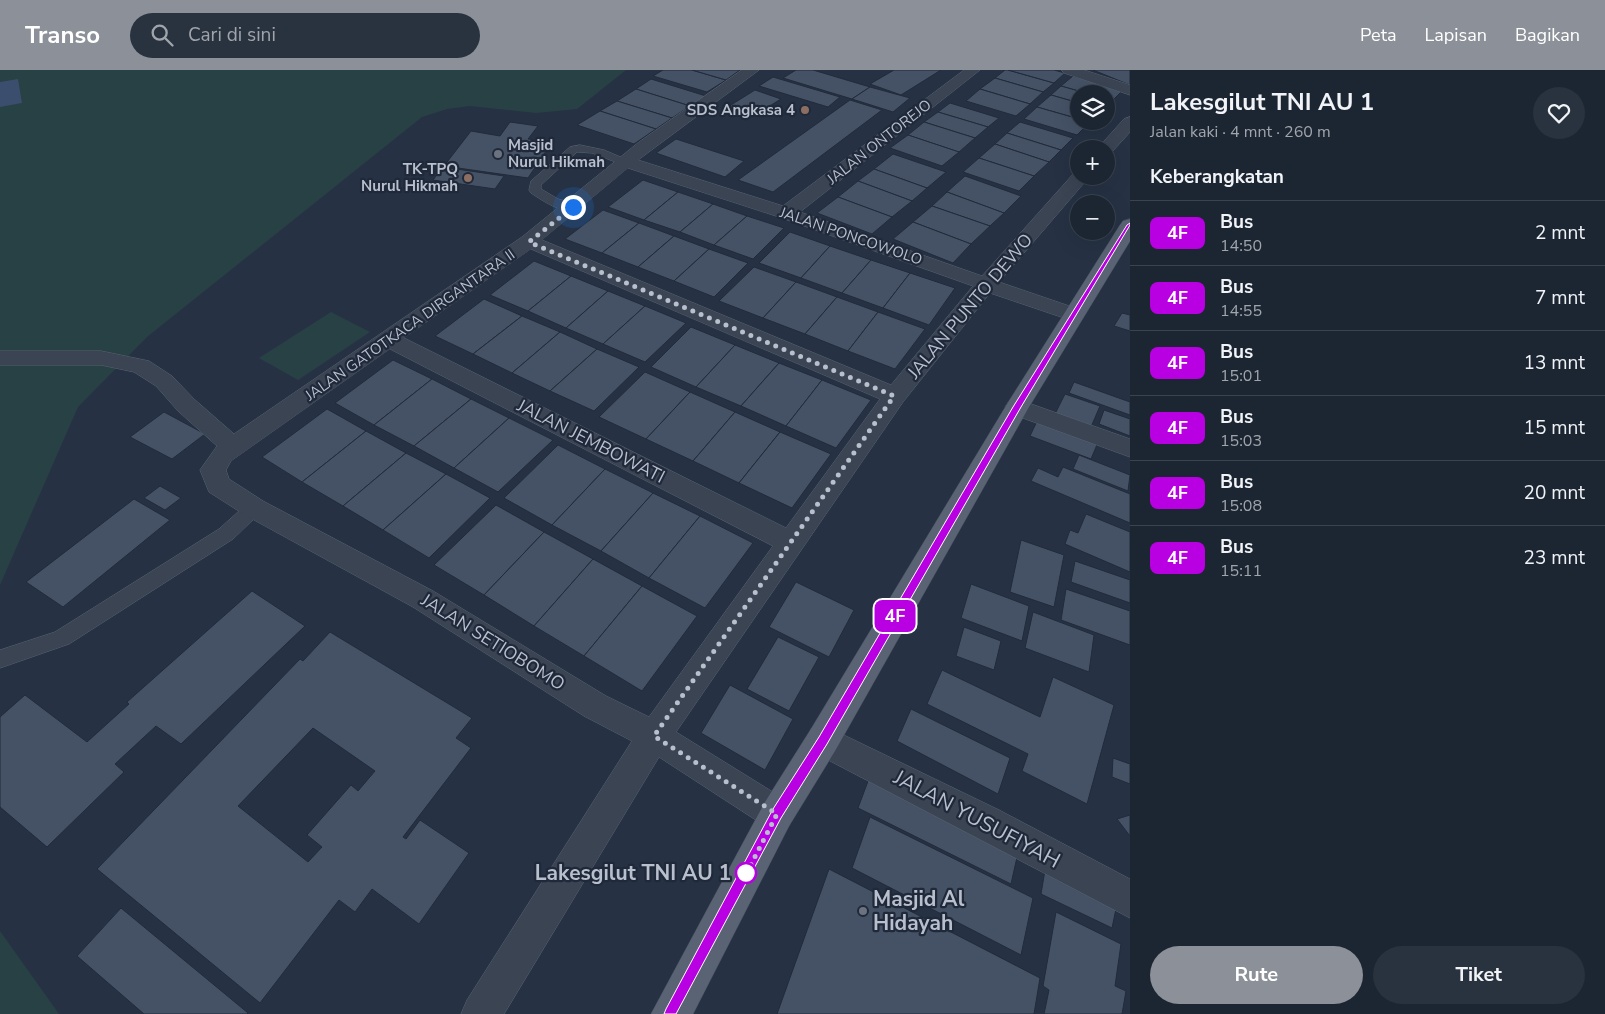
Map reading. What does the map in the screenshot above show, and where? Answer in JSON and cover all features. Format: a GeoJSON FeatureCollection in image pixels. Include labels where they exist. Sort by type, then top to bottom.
{"type":"FeatureCollection","features":[{"type":"Feature","properties":{"kind":"main road"},"geometry":{"type":"LineString","coordinates":[[671,1014],[777,814],[823,740],[1017,407],[1130,225]]}},
{"type":"Feature","properties":{"kind":"street","name":"JALAN GATOTKACA DIRGANTARA II"},"geometry":{"type":"LineString","coordinates":[[213,470],[222,455],[529,242],[626,162],[752,70]]}},
{"type":"Feature","properties":{"kind":"street","name":"JALAN ONTOREJO"},"geometry":{"type":"LineString","coordinates":[[786,213],[972,70]]}},
{"type":"Feature","properties":{"kind":"street"},"geometry":{"type":"LineString","coordinates":[[1069,70],[1130,90]]}},
{"type":"Feature","properties":{"kind":"street"},"geometry":{"type":"LineString","coordinates":[[1113,140],[1130,122]]}},
{"type":"Feature","properties":{"kind":"street","name":"JALAN PONCOWOLO"},"geometry":{"type":"LineString","coordinates":[[626,162],[786,213],[1074,315]]}},
{"type":"Feature","properties":{"kind":"street","name":"JALAN PUNTO DEWO"},"geometry":{"type":"LineString","coordinates":[[481,1014],[654,736],[894,396],[986,284],[1073,185]]}},
{"type":"Feature","properties":{"kind":"street"},"geometry":{"type":"LineString","coordinates":[[529,242],[894,396]]}},
{"type":"Feature","properties":{"kind":"street","name":"JALAN JEMBOWATI"},"geometry":{"type":"LineString","coordinates":[[390,340],[792,543]]}},
{"type":"Feature","properties":{"kind":"street"},"geometry":{"type":"LineString","coordinates":[[0,358],[101,358],[141,366],[164,381],[186,405],[233,447]]}},
{"type":"Feature","properties":{"kind":"street"},"geometry":{"type":"LineString","coordinates":[[1017,407],[1130,448]]}},
{"type":"Feature","properties":{"kind":"street","name":"JALAN SETIOBOMO"},"geometry":{"type":"LineString","coordinates":[[213,470],[218,485],[254,508],[423,599],[596,706],[654,736],[777,814]]}},
{"type":"Feature","properties":{"kind":"street","name":"JALAN YUSUFIYAH"},"geometry":{"type":"LineString","coordinates":[[823,740],[987,822],[1130,899]]}},
{"type":"Feature","properties":{"kind":"lane"},"geometry":{"type":"LineString","coordinates":[[573,207],[542,195],[535,190],[535,184],[574,150],[582,148],[626,162]]}},
{"type":"Feature","properties":{"kind":"lane"},"geometry":{"type":"LineString","coordinates":[[0,659],[62,638],[226,534],[254,508]]}},
{"type":"Feature","properties":{"kind":"green space"},"geometry":{"type":"Polygon","coordinates":[[[0,70],[626,70],[577,109],[536,113],[470,106],[447,109],[422,117],[147,337],[78,407],[0,585],[0,70]]]}},
{"type":"Feature","properties":{"kind":"green space"},"geometry":{"type":"Polygon","coordinates":[[[331,312],[370,332],[298,380],[259,358],[331,312]]]}},
{"type":"Feature","properties":{"kind":"green space"},"geometry":{"type":"Polygon","coordinates":[[[0,931],[59,1014],[0,1014],[0,931]]]}},
{"type":"Feature","properties":{"kind":"water"},"geometry":{"type":"Polygon","coordinates":[[[18,79],[22,103],[0,107],[0,82],[18,79]]]}},
{"type":"Feature","properties":{"kind":"building"},"geometry":{"type":"Polygon","coordinates":[[[663,70],[692,70],[726,80],[707,92],[653,76],[663,70]]]}},
{"type":"Feature","properties":{"kind":"building"},"geometry":{"type":"Polygon","coordinates":[[[692,70],[740,70],[726,80],[692,70]]]}},
{"type":"Feature","properties":{"kind":"building"},"geometry":{"type":"Polygon","coordinates":[[[796,70],[813,70],[870,87],[852,99],[783,78],[796,70]]]}},
{"type":"Feature","properties":{"kind":"building"},"geometry":{"type":"Polygon","coordinates":[[[894,70],[941,70],[901,95],[870,84],[894,70]]]}},
{"type":"Feature","properties":{"kind":"building"},"geometry":{"type":"Polygon","coordinates":[[[1005,70],[1054,83],[1043,92],[995,78],[1005,70]]]}},
{"type":"Feature","properties":{"kind":"building"},"geometry":{"type":"Polygon","coordinates":[[[1008,70],[1054,70],[1065,73],[1054,83],[1008,70]]]}},
{"type":"Feature","properties":{"kind":"building"},"geometry":{"type":"Polygon","coordinates":[[[1093,70],[1130,70],[1130,85],[1093,70]]]}},
{"type":"Feature","properties":{"kind":"building"},"geometry":{"type":"Polygon","coordinates":[[[1073,76],[1105,85],[1070,85],[1070,89],[1061,86],[1073,76]]]}},
{"type":"Feature","properties":{"kind":"building"},"geometry":{"type":"Polygon","coordinates":[[[773,77],[840,97],[828,107],[759,86],[773,77]]]}},
{"type":"Feature","properties":{"kind":"building"},"geometry":{"type":"Polygon","coordinates":[[[995,78],[1043,92],[1030,104],[980,89],[995,78]]]}},
{"type":"Feature","properties":{"kind":"building"},"geometry":{"type":"Polygon","coordinates":[[[651,79],[706,96],[690,106],[636,89],[651,79]]]}},
{"type":"Feature","properties":{"kind":"building"},"geometry":{"type":"Polygon","coordinates":[[[1061,86],[1070,89],[1070,100],[1051,95],[1061,86]]]}},
{"type":"Feature","properties":{"kind":"building"},"geometry":{"type":"Polygon","coordinates":[[[870,87],[910,98],[893,112],[852,99],[870,87]]]}},
{"type":"Feature","properties":{"kind":"building"},"geometry":{"type":"Polygon","coordinates":[[[1115,88],[1123,90],[1115,98],[1115,88]]]}},
{"type":"Feature","properties":{"kind":"building"},"geometry":{"type":"Polygon","coordinates":[[[636,89],[690,106],[672,118],[617,101],[636,89]]]}},
{"type":"Feature","properties":{"kind":"building"},"geometry":{"type":"Polygon","coordinates":[[[980,89],[1030,104],[1016,116],[966,101],[980,89]]]}},
{"type":"Feature","properties":{"kind":"building"},"geometry":{"type":"Polygon","coordinates":[[[755,90],[781,99],[752,117],[726,108],[755,90]]]}},
{"type":"Feature","properties":{"kind":"building"},"geometry":{"type":"Polygon","coordinates":[[[1051,95],[1070,100],[1070,116],[1037,107],[1051,95]]]}},
{"type":"Feature","properties":{"kind":"building"},"geometry":{"type":"Polygon","coordinates":[[[850,100],[882,110],[773,192],[738,180],[850,100]]]}},
{"type":"Feature","properties":{"kind":"building"},"geometry":{"type":"Polygon","coordinates":[[[617,101],[672,118],[656,129],[600,111],[617,101]]]}},
{"type":"Feature","properties":{"kind":"building"},"geometry":{"type":"Polygon","coordinates":[[[950,103],[999,118],[988,127],[938,112],[950,103]]]}},
{"type":"Feature","properties":{"kind":"building"},"geometry":{"type":"Polygon","coordinates":[[[1037,107],[1070,116],[1070,130],[1082,130],[1077,135],[1024,119],[1037,107]]]}},
{"type":"Feature","properties":{"kind":"building"},"geometry":{"type":"Polygon","coordinates":[[[600,111],[656,129],[634,144],[577,125],[600,111]]]}},
{"type":"Feature","properties":{"kind":"building"},"geometry":{"type":"Polygon","coordinates":[[[938,112],[988,127],[975,138],[924,122],[938,112]]]}},
{"type":"Feature","properties":{"kind":"building","name":"Masjid Nurul Hikmah"},"geometry":{"type":"Polygon","coordinates":[[[510,122],[538,126],[528,139],[552,142],[528,178],[444,166],[471,131],[500,136],[510,122]]]}},
{"type":"Feature","properties":{"kind":"building"},"geometry":{"type":"Polygon","coordinates":[[[924,122],[975,138],[959,152],[908,135],[924,122]]]}},
{"type":"Feature","properties":{"kind":"building"},"geometry":{"type":"Polygon","coordinates":[[[1020,122],[1073,138],[1061,150],[1007,133],[1020,122]]]}},
{"type":"Feature","properties":{"kind":"building"},"geometry":{"type":"Polygon","coordinates":[[[1007,133],[1061,150],[1049,162],[995,144],[1007,133]]]}},
{"type":"Feature","properties":{"kind":"building"},"geometry":{"type":"Polygon","coordinates":[[[908,135],[959,152],[942,166],[890,148],[908,135]]]}},
{"type":"Feature","properties":{"kind":"building"},"geometry":{"type":"Polygon","coordinates":[[[676,139],[744,161],[725,177],[656,153],[676,139]]]}},
{"type":"Feature","properties":{"kind":"building"},"geometry":{"type":"Polygon","coordinates":[[[995,144],[1049,162],[1034,176],[979,158],[995,144]]]}},
{"type":"Feature","properties":{"kind":"building"},"geometry":{"type":"Polygon","coordinates":[[[893,154],[946,172],[927,188],[874,169],[893,154]]]}},
{"type":"Feature","properties":{"kind":"building"},"geometry":{"type":"Polygon","coordinates":[[[979,158],[1034,176],[1019,191],[963,172],[979,158]]]}},
{"type":"Feature","properties":{"kind":"building","name":"TK-TPQ Nurul Hikmah"},"geometry":{"type":"Polygon","coordinates":[[[443,167],[504,176],[495,189],[433,180],[443,167]]]}},
{"type":"Feature","properties":{"kind":"building"},"geometry":{"type":"Polygon","coordinates":[[[874,169],[927,188],[912,201],[858,181],[874,169]]]}},
{"type":"Feature","properties":{"kind":"building"},"geometry":{"type":"Polygon","coordinates":[[[965,176],[1021,196],[1004,213],[947,192],[965,176]]]}},
{"type":"Feature","properties":{"kind":"building"},"geometry":{"type":"Polygon","coordinates":[[[643,180],[678,192],[644,220],[608,207],[643,180]]]}},
{"type":"Feature","properties":{"kind":"building"},"geometry":{"type":"Polygon","coordinates":[[[858,181],[912,201],[892,217],[838,197],[858,181]]]}},
{"type":"Feature","properties":{"kind":"building"},"geometry":{"type":"Polygon","coordinates":[[[678,192],[713,204],[680,232],[644,220],[678,192]]]}},
{"type":"Feature","properties":{"kind":"building"},"geometry":{"type":"Polygon","coordinates":[[[947,192],[1004,213],[990,226],[932,206],[947,192]]]}},
{"type":"Feature","properties":{"kind":"building"},"geometry":{"type":"Polygon","coordinates":[[[838,197],[892,217],[872,234],[817,213],[838,197]]]}},
{"type":"Feature","properties":{"kind":"building"},"geometry":{"type":"Polygon","coordinates":[[[713,204],[747,216],[714,245],[680,232],[713,204]]]}},
{"type":"Feature","properties":{"kind":"building"},"geometry":{"type":"Polygon","coordinates":[[[932,206],[990,226],[971,244],[913,222],[932,206]]]}},
{"type":"Feature","properties":{"kind":"building"},"geometry":{"type":"Polygon","coordinates":[[[603,210],[639,223],[602,253],[565,239],[603,210]]]}},
{"type":"Feature","properties":{"kind":"building"},"geometry":{"type":"Polygon","coordinates":[[[747,216],[784,228],[753,259],[714,245],[747,216]]]}},
{"type":"Feature","properties":{"kind":"building"},"geometry":{"type":"Polygon","coordinates":[[[913,222],[971,244],[953,263],[893,239],[913,222]]]}},
{"type":"Feature","properties":{"kind":"building"},"geometry":{"type":"Polygon","coordinates":[[[639,223],[674,236],[638,267],[602,253],[639,223]]]}},
{"type":"Feature","properties":{"kind":"building"},"geometry":{"type":"Polygon","coordinates":[[[790,232],[830,246],[801,278],[759,263],[790,232]]]}},
{"type":"Feature","properties":{"kind":"building"},"geometry":{"type":"Polygon","coordinates":[[[674,236],[709,249],[674,281],[638,267],[674,236]]]}},
{"type":"Feature","properties":{"kind":"building"},"geometry":{"type":"Polygon","coordinates":[[[830,246],[871,260],[842,293],[801,278],[830,246]]]}},
{"type":"Feature","properties":{"kind":"building"},"geometry":{"type":"Polygon","coordinates":[[[709,249],[748,263],[714,297],[674,281],[709,249]]]}},
{"type":"Feature","properties":{"kind":"building"},"geometry":{"type":"Polygon","coordinates":[[[871,260],[910,273],[883,308],[842,293],[871,260]]]}},
{"type":"Feature","properties":{"kind":"building"},"geometry":{"type":"Polygon","coordinates":[[[534,261],[571,276],[528,311],[490,295],[534,261]]]}},
{"type":"Feature","properties":{"kind":"building"},"geometry":{"type":"Polygon","coordinates":[[[754,267],[796,282],[763,318],[719,301],[754,267]]]}},
{"type":"Feature","properties":{"kind":"building"},"geometry":{"type":"Polygon","coordinates":[[[910,273],[955,288],[929,325],[883,308],[910,273]]]}},
{"type":"Feature","properties":{"kind":"building"},"geometry":{"type":"Polygon","coordinates":[[[571,276],[608,291],[566,328],[528,311],[571,276]]]}},
{"type":"Feature","properties":{"kind":"building"},"geometry":{"type":"Polygon","coordinates":[[[796,282],[837,297],[805,334],[763,318],[796,282]]]}},
{"type":"Feature","properties":{"kind":"building"},"geometry":{"type":"Polygon","coordinates":[[[608,291],[645,306],[603,344],[566,328],[608,291]]]}},
{"type":"Feature","properties":{"kind":"building"},"geometry":{"type":"Polygon","coordinates":[[[837,297],[878,312],[848,351],[805,334],[837,297]]]}},
{"type":"Feature","properties":{"kind":"building"},"geometry":{"type":"Polygon","coordinates":[[[484,299],[522,316],[473,354],[435,336],[484,299]]]}},
{"type":"Feature","properties":{"kind":"building"},"geometry":{"type":"Polygon","coordinates":[[[645,306],[686,323],[645,362],[603,344],[645,306]]]}},
{"type":"Feature","properties":{"kind":"building"},"geometry":{"type":"Polygon","coordinates":[[[878,312],[925,329],[895,369],[848,351],[878,312]]]}},
{"type":"Feature","properties":{"kind":"building"},"geometry":{"type":"Polygon","coordinates":[[[1122,313],[1130,315],[1130,331],[1114,326],[1122,313]]]}},
{"type":"Feature","properties":{"kind":"building"},"geometry":{"type":"Polygon","coordinates":[[[522,316],[560,332],[512,373],[473,354],[522,316]]]}},
{"type":"Feature","properties":{"kind":"building"},"geometry":{"type":"Polygon","coordinates":[[[691,327],[735,345],[696,387],[651,367],[691,327]]]}},
{"type":"Feature","properties":{"kind":"building"},"geometry":{"type":"Polygon","coordinates":[[[560,332],[597,349],[550,391],[512,373],[560,332]]]}},
{"type":"Feature","properties":{"kind":"building"},"geometry":{"type":"Polygon","coordinates":[[[735,345],[779,363],[741,406],[696,387],[735,345]]]}},
{"type":"Feature","properties":{"kind":"building"},"geometry":{"type":"Polygon","coordinates":[[[597,349],[639,367],[594,411],[550,391],[597,349]]]}},
{"type":"Feature","properties":{"kind":"building"},"geometry":{"type":"Polygon","coordinates":[[[393,360],[432,379],[374,425],[335,403],[393,360]]]}},
{"type":"Feature","properties":{"kind":"building"},"geometry":{"type":"Polygon","coordinates":[[[779,363],[822,380],[786,426],[741,406],[779,363]]]}},
{"type":"Feature","properties":{"kind":"building"},"geometry":{"type":"Polygon","coordinates":[[[645,372],[690,392],[646,439],[599,417],[645,372]]]}},
{"type":"Feature","properties":{"kind":"building"},"geometry":{"type":"Polygon","coordinates":[[[432,379],[471,399],[414,446],[374,425],[432,379]]]}},
{"type":"Feature","properties":{"kind":"building"},"geometry":{"type":"Polygon","coordinates":[[[822,380],[871,400],[836,448],[786,426],[822,380]]]}},
{"type":"Feature","properties":{"kind":"building"},"geometry":{"type":"Polygon","coordinates":[[[1074,382],[1130,402],[1130,415],[1069,393],[1074,382]]]}},
{"type":"Feature","properties":{"kind":"building"},"geometry":{"type":"Polygon","coordinates":[[[690,392],[735,412],[693,461],[646,439],[690,392]]]}},
{"type":"Feature","properties":{"kind":"building"},"geometry":{"type":"Polygon","coordinates":[[[1065,394],[1100,406],[1091,427],[1055,414],[1065,394]]]}},
{"type":"Feature","properties":{"kind":"building"},"geometry":{"type":"Polygon","coordinates":[[[471,399],[509,418],[454,468],[414,446],[471,399]]]}},
{"type":"Feature","properties":{"kind":"building"},"geometry":{"type":"Polygon","coordinates":[[[327,409],[366,431],[302,482],[262,457],[327,409]]]}},
{"type":"Feature","properties":{"kind":"building"},"geometry":{"type":"Polygon","coordinates":[[[1104,410],[1130,419],[1130,436],[1099,424],[1104,410]]]}},
{"type":"Feature","properties":{"kind":"building"},"geometry":{"type":"Polygon","coordinates":[[[164,412],[205,434],[172,459],[130,437],[164,412]]]}},
{"type":"Feature","properties":{"kind":"building"},"geometry":{"type":"Polygon","coordinates":[[[735,412],[780,432],[739,483],[693,461],[735,412]]]}},
{"type":"Feature","properties":{"kind":"building"},"geometry":{"type":"Polygon","coordinates":[[[1039,417],[1099,440],[1091,459],[1030,436],[1039,417]]]}},
{"type":"Feature","properties":{"kind":"building"},"geometry":{"type":"Polygon","coordinates":[[[509,418],[553,440],[498,492],[454,468],[509,418]]]}},
{"type":"Feature","properties":{"kind":"building"},"geometry":{"type":"Polygon","coordinates":[[[366,431],[406,453],[343,506],[302,482],[366,431]]]}},
{"type":"Feature","properties":{"kind":"building"},"geometry":{"type":"Polygon","coordinates":[[[780,432],[831,454],[792,508],[739,483],[780,432]]]}},
{"type":"Feature","properties":{"kind":"building"},"geometry":{"type":"Polygon","coordinates":[[[558,445],[605,469],[552,525],[504,498],[558,445]]]}},
{"type":"Feature","properties":{"kind":"building"},"geometry":{"type":"Polygon","coordinates":[[[406,453],[446,474],[383,530],[343,506],[406,453]]]}},
{"type":"Feature","properties":{"kind":"building"},"geometry":{"type":"Polygon","coordinates":[[[1079,455],[1130,475],[1128,491],[1073,469],[1079,455]]]}},
{"type":"Feature","properties":{"kind":"building"},"geometry":{"type":"Polygon","coordinates":[[[1063,467],[1130,494],[1130,523],[1031,481],[1038,468],[1058,477],[1063,467]]]}},
{"type":"Feature","properties":{"kind":"building"},"geometry":{"type":"Polygon","coordinates":[[[605,469],[653,493],[601,551],[552,525],[605,469]]]}},
{"type":"Feature","properties":{"kind":"building"},"geometry":{"type":"Polygon","coordinates":[[[446,474],[490,498],[429,558],[383,530],[446,474]]]}},
{"type":"Feature","properties":{"kind":"building"},"geometry":{"type":"Polygon","coordinates":[[[160,486],[181,498],[165,510],[144,498],[160,486]]]}},
{"type":"Feature","properties":{"kind":"building"},"geometry":{"type":"Polygon","coordinates":[[[653,493],[700,516],[649,578],[601,551],[653,493]]]}},
{"type":"Feature","properties":{"kind":"building"},"geometry":{"type":"Polygon","coordinates":[[[134,499],[170,520],[63,607],[26,582],[134,499]]]}},
{"type":"Feature","properties":{"kind":"building"},"geometry":{"type":"Polygon","coordinates":[[[496,505],[544,532],[484,595],[434,565],[496,505]]]}},
{"type":"Feature","properties":{"kind":"building"},"geometry":{"type":"Polygon","coordinates":[[[1086,514],[1130,532],[1130,572],[1065,544],[1070,530],[1078,533],[1086,514]]]}},
{"type":"Feature","properties":{"kind":"building"},"geometry":{"type":"Polygon","coordinates":[[[700,516],[753,543],[705,608],[649,578],[700,516]]]}},
{"type":"Feature","properties":{"kind":"building"},"geometry":{"type":"Polygon","coordinates":[[[544,532],[593,559],[534,626],[484,595],[544,532]]]}},
{"type":"Feature","properties":{"kind":"building"},"geometry":{"type":"Polygon","coordinates":[[[1021,540],[1064,555],[1054,607],[1010,592],[1021,540]]]}},
{"type":"Feature","properties":{"kind":"building"},"geometry":{"type":"Polygon","coordinates":[[[593,559],[642,586],[584,656],[534,626],[593,559]]]}},
{"type":"Feature","properties":{"kind":"building"},"geometry":{"type":"Polygon","coordinates":[[[1075,561],[1130,580],[1130,603],[1071,582],[1075,561]]]}},
{"type":"Feature","properties":{"kind":"building"},"geometry":{"type":"Polygon","coordinates":[[[796,582],[854,610],[829,657],[769,627],[796,582]]]}},
{"type":"Feature","properties":{"kind":"building"},"geometry":{"type":"Polygon","coordinates":[[[971,584],[1029,606],[1022,641],[961,618],[971,584]]]}},
{"type":"Feature","properties":{"kind":"building"},"geometry":{"type":"Polygon","coordinates":[[[642,586],[697,616],[642,691],[584,656],[642,586]]]}},
{"type":"Feature","properties":{"kind":"building"},"geometry":{"type":"Polygon","coordinates":[[[1066,589],[1130,611],[1130,645],[1061,620],[1066,589]]]}},
{"type":"Feature","properties":{"kind":"building"},"geometry":{"type":"Polygon","coordinates":[[[252,591],[305,626],[181,744],[156,726],[115,764],[124,772],[47,847],[0,807],[0,717],[25,695],[87,742],[129,704],[127,702],[252,591]]]}},
{"type":"Feature","properties":{"kind":"building"},"geometry":{"type":"Polygon","coordinates":[[[1033,612],[1094,635],[1089,672],[1025,648],[1033,612]]]}},
{"type":"Feature","properties":{"kind":"building"},"geometry":{"type":"Polygon","coordinates":[[[964,627],[1001,641],[994,670],[956,656],[964,627]]]}},
{"type":"Feature","properties":{"kind":"building"},"geometry":{"type":"Polygon","coordinates":[[[330,632],[472,718],[456,738],[471,748],[403,837],[406,839],[420,820],[469,853],[419,924],[372,889],[355,912],[339,900],[260,1003],[97,869],[300,659],[303,661],[330,632]],[[313,728],[238,806],[308,862],[322,847],[307,835],[351,785],[358,791],[375,771],[313,728]]]}},
{"type":"Feature","properties":{"kind":"building"},"geometry":{"type":"Polygon","coordinates":[[[778,637],[819,657],[789,711],[747,689],[778,637]]]}},
{"type":"Feature","properties":{"kind":"building"},"geometry":{"type":"Polygon","coordinates":[[[942,670],[1040,717],[1053,677],[1114,705],[1087,804],[1022,771],[1028,754],[927,704],[942,670]]]}},
{"type":"Feature","properties":{"kind":"building"},"geometry":{"type":"Polygon","coordinates":[[[730,685],[793,719],[765,770],[701,733],[730,685]]]}},
{"type":"Feature","properties":{"kind":"building"},"geometry":{"type":"Polygon","coordinates":[[[911,709],[1010,758],[998,794],[897,741],[911,709]]]}},
{"type":"Feature","properties":{"kind":"building"},"geometry":{"type":"Polygon","coordinates":[[[1113,758],[1130,764],[1130,784],[1112,777],[1113,758]]]}},
{"type":"Feature","properties":{"kind":"building"},"geometry":{"type":"Polygon","coordinates":[[[871,773],[1020,844],[1011,884],[858,808],[871,773]]]}},
{"type":"Feature","properties":{"kind":"building"},"geometry":{"type":"Polygon","coordinates":[[[1130,815],[1130,836],[1117,819],[1130,815]]]}},
{"type":"Feature","properties":{"kind":"building"},"geometry":{"type":"Polygon","coordinates":[[[870,817],[1033,898],[1021,955],[852,868],[870,817]]]}},
{"type":"Feature","properties":{"kind":"building","name":"Masjid Al Hidayah"},"geometry":{"type":"Polygon","coordinates":[[[829,869],[1040,978],[1034,1014],[777,1014],[829,869]]]}},
{"type":"Feature","properties":{"kind":"building"},"geometry":{"type":"Polygon","coordinates":[[[1045,870],[1117,904],[1112,928],[1041,894],[1045,870]]]}},
{"type":"Feature","properties":{"kind":"building"},"geometry":{"type":"Polygon","coordinates":[[[121,908],[248,1013],[144,1014],[77,956],[121,908]]]}},
{"type":"Feature","properties":{"kind":"building"},"geometry":{"type":"Polygon","coordinates":[[[1056,912],[1121,944],[1115,986],[1126,991],[1122,1014],[1044,1014],[1049,990],[1043,986],[1056,912]]]}},
{"type":"Feature","properties":{"kind":"bus line","name":"4F"},"geometry":{"type":"LineString","coordinates":[[671,1014],[800,774],[823,740],[1017,407],[1130,225]]}},
{"type":"Feature","properties":{"kind":"place","name":"SDS Angkasa 4"},"geometry":{"type":"Point","coordinates":[805,110]}},
{"type":"Feature","properties":{"kind":"place","name":"Masjid Nurul Hikmah"},"geometry":{"type":"Point","coordinates":[498,154]}},
{"type":"Feature","properties":{"kind":"place","name":"TK-TPQ Nurul Hikmah"},"geometry":{"type":"Point","coordinates":[468,178]}},
{"type":"Feature","properties":{"kind":"place","name":"Lakesgilut TNI AU 1"},"geometry":{"type":"Point","coordinates":[746,873]}},
{"type":"Feature","properties":{"kind":"place","name":"Masjid Al Hidayah"},"geometry":{"type":"Point","coordinates":[863,911]}},
{"type":"Feature","properties":{"kind":"route"},"geometry":{"type":"LineString","coordinates":[[573,207],[529,242],[894,396],[654,736],[777,814],[744,878],[746,873]]}}]}
